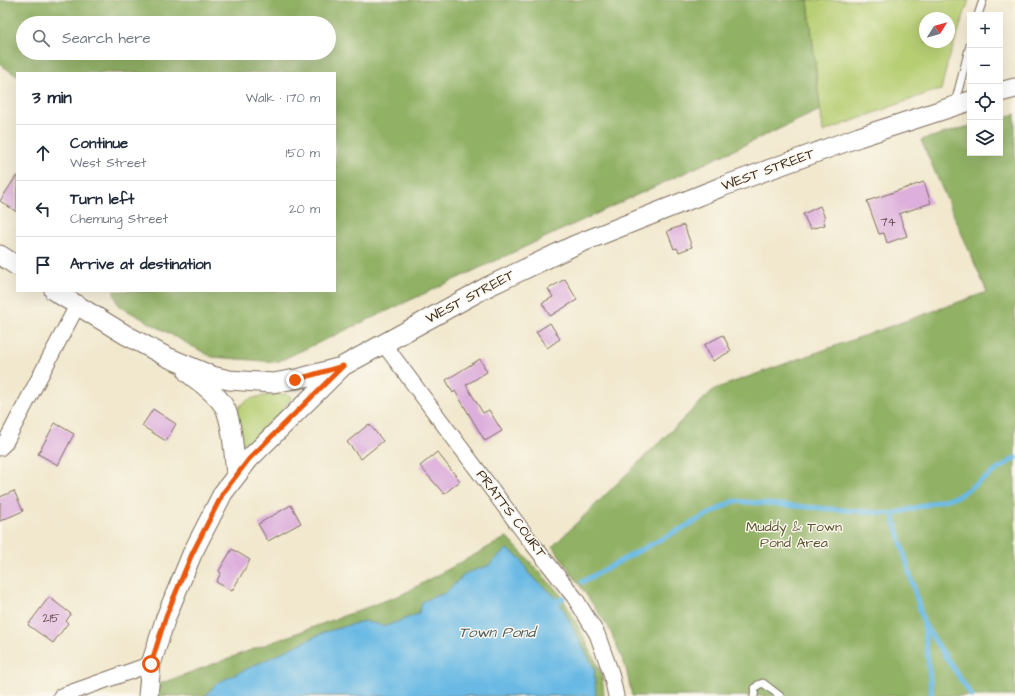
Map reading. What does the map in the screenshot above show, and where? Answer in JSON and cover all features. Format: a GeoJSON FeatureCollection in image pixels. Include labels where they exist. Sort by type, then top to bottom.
{"type":"FeatureCollection","features":[{"type":"Feature","properties":{"kind":"street"},"geometry":{"type":"LineString","coordinates":[[1003,91],[1015,88]]}},
{"type":"Feature","properties":{"kind":"street","name":"WEST STREET"},"geometry":{"type":"LineString","coordinates":[[148,696],[151,664],[166,616],[192,554],[221,498],[236,474],[249,459],[343,366],[487,287],[582,242],[721,187],[859,137],[962,103]]}},
{"type":"Feature","properties":{"kind":"street"},"geometry":{"type":"LineString","coordinates":[[0,255],[16,265]]}},
{"type":"Feature","properties":{"kind":"street"},"geometry":{"type":"LineString","coordinates":[[56,292],[126,335],[167,356],[212,376],[244,382],[273,383],[320,374],[343,366]]}},
{"type":"Feature","properties":{"kind":"street"},"geometry":{"type":"LineString","coordinates":[[0,448],[5,443],[77,306]]}},
{"type":"Feature","properties":{"kind":"street","name":"PRATTS COURT"},"geometry":{"type":"LineString","coordinates":[[383,343],[523,531],[575,598],[597,634],[611,672],[616,696]]}},
{"type":"Feature","properties":{"kind":"street"},"geometry":{"type":"LineString","coordinates":[[167,356],[205,386],[226,409],[236,474]]}},
{"type":"Feature","properties":{"kind":"street"},"geometry":{"type":"LineString","coordinates":[[61,696],[151,664]]}},
{"type":"Feature","properties":{"kind":"lane"},"geometry":{"type":"LineString","coordinates":[[979,12],[983,0]]}},
{"type":"Feature","properties":{"kind":"lane"},"geometry":{"type":"LineString","coordinates":[[962,103],[970,48]]}},
{"type":"Feature","properties":{"kind":"lane"},"geometry":{"type":"LineString","coordinates":[[754,696],[754,688],[763,683],[780,696]]}},
{"type":"Feature","properties":{"kind":"green space"},"geometry":{"type":"Polygon","coordinates":[[[0,0],[808,0],[820,110],[277,362],[212,357],[119,306],[113,292],[336,292],[336,72],[16,72],[16,75],[0,64],[0,0]]]}},
{"type":"Feature","properties":{"kind":"green space"},"geometry":{"type":"Polygon","coordinates":[[[808,0],[969,0],[955,41],[955,12],[919,12],[919,48],[953,48],[941,90],[928,93],[823,132],[808,0]]]}},
{"type":"Feature","properties":{"kind":"green space","name":"Muddy & Town Pond Area"},"geometry":{"type":"Polygon","coordinates":[[[1015,114],[1015,696],[632,696],[626,668],[609,628],[553,546],[714,389],[987,292],[921,140],[967,127],[967,156],[1003,156],[1003,117],[1015,114]]]}},
{"type":"Feature","properties":{"kind":"green space"},"geometry":{"type":"Polygon","coordinates":[[[288,394],[291,397],[284,407],[256,436],[245,444],[242,443],[238,428],[237,414],[243,403],[262,396],[288,394]]]}},
{"type":"Feature","properties":{"kind":"green space","name":"Town Pond"},"geometry":{"type":"Polygon","coordinates":[[[507,537],[560,594],[574,618],[602,674],[604,696],[156,696],[159,684],[403,594],[507,537]]]}},
{"type":"Feature","properties":{"kind":"water","name":"Town Pond"},"geometry":{"type":"Polygon","coordinates":[[[507,549],[520,558],[529,574],[558,599],[594,668],[596,696],[205,696],[217,683],[325,632],[364,621],[386,626],[418,614],[423,601],[445,593],[466,573],[488,566],[507,549]]]}},
{"type":"Feature","properties":{"kind":"building"},"geometry":{"type":"Polygon","coordinates":[[[16,177],[16,211],[0,201],[16,177]]]}},
{"type":"Feature","properties":{"kind":"building"},"geometry":{"type":"Polygon","coordinates":[[[924,182],[931,203],[899,214],[907,236],[887,243],[884,233],[879,234],[867,201],[924,182]]]}},
{"type":"Feature","properties":{"kind":"building"},"geometry":{"type":"Polygon","coordinates":[[[820,206],[825,218],[823,219],[825,225],[810,229],[803,214],[820,206]]]}},
{"type":"Feature","properties":{"kind":"building"},"geometry":{"type":"Polygon","coordinates":[[[684,225],[692,247],[679,252],[677,248],[674,249],[667,231],[684,225]]]}},
{"type":"Feature","properties":{"kind":"building"},"geometry":{"type":"Polygon","coordinates":[[[565,279],[577,300],[550,316],[542,303],[553,297],[548,289],[565,279]]]}},
{"type":"Feature","properties":{"kind":"building"},"geometry":{"type":"Polygon","coordinates":[[[550,323],[560,339],[547,348],[536,332],[550,323]]]}},
{"type":"Feature","properties":{"kind":"building"},"geometry":{"type":"Polygon","coordinates":[[[723,335],[731,351],[713,361],[704,345],[723,335]]]}},
{"type":"Feature","properties":{"kind":"building"},"geometry":{"type":"Polygon","coordinates":[[[480,359],[487,372],[466,385],[483,413],[489,410],[502,431],[485,441],[455,391],[453,393],[446,380],[480,359]]]}},
{"type":"Feature","properties":{"kind":"building"},"geometry":{"type":"Polygon","coordinates":[[[153,409],[176,424],[166,441],[142,426],[153,409]]]}},
{"type":"Feature","properties":{"kind":"building"},"geometry":{"type":"Polygon","coordinates":[[[55,423],[74,434],[58,465],[38,454],[55,423]]]}},
{"type":"Feature","properties":{"kind":"building"},"geometry":{"type":"Polygon","coordinates":[[[369,424],[383,441],[361,459],[347,442],[369,424]]]}},
{"type":"Feature","properties":{"kind":"building"},"geometry":{"type":"Polygon","coordinates":[[[437,452],[460,481],[444,494],[420,466],[437,452]]]}},
{"type":"Feature","properties":{"kind":"building"},"geometry":{"type":"Polygon","coordinates":[[[14,491],[23,511],[0,521],[0,497],[14,491]]]}},
{"type":"Feature","properties":{"kind":"building"},"geometry":{"type":"Polygon","coordinates":[[[291,505],[301,523],[268,541],[258,524],[291,505]]]}},
{"type":"Feature","properties":{"kind":"building"},"geometry":{"type":"Polygon","coordinates":[[[232,549],[250,560],[232,591],[216,582],[221,573],[219,571],[232,549]]]}},
{"type":"Feature","properties":{"kind":"building"},"geometry":{"type":"Polygon","coordinates":[[[49,597],[71,614],[66,621],[68,623],[53,643],[28,625],[49,597]]]}},
{"type":"Feature","properties":{"kind":"waterway"},"geometry":{"type":"LineString","coordinates":[[582,582],[734,501],[893,514],[958,496],[1015,458]]}},
{"type":"Feature","properties":{"kind":"waterway"},"geometry":{"type":"LineString","coordinates":[[893,514],[924,624],[972,696]]}},
{"type":"Feature","properties":{"kind":"waterway"},"geometry":{"type":"LineString","coordinates":[[554,605],[563,598]]}},
{"type":"Feature","properties":{"kind":"waterway"},"geometry":{"type":"LineString","coordinates":[[924,625],[932,696]]}},
{"type":"Feature","properties":{"kind":"route"},"geometry":{"type":"LineString","coordinates":[[151,664],[166,616],[192,554],[223,493],[236,474],[249,459],[343,366],[320,374],[295,380]]}}]}
